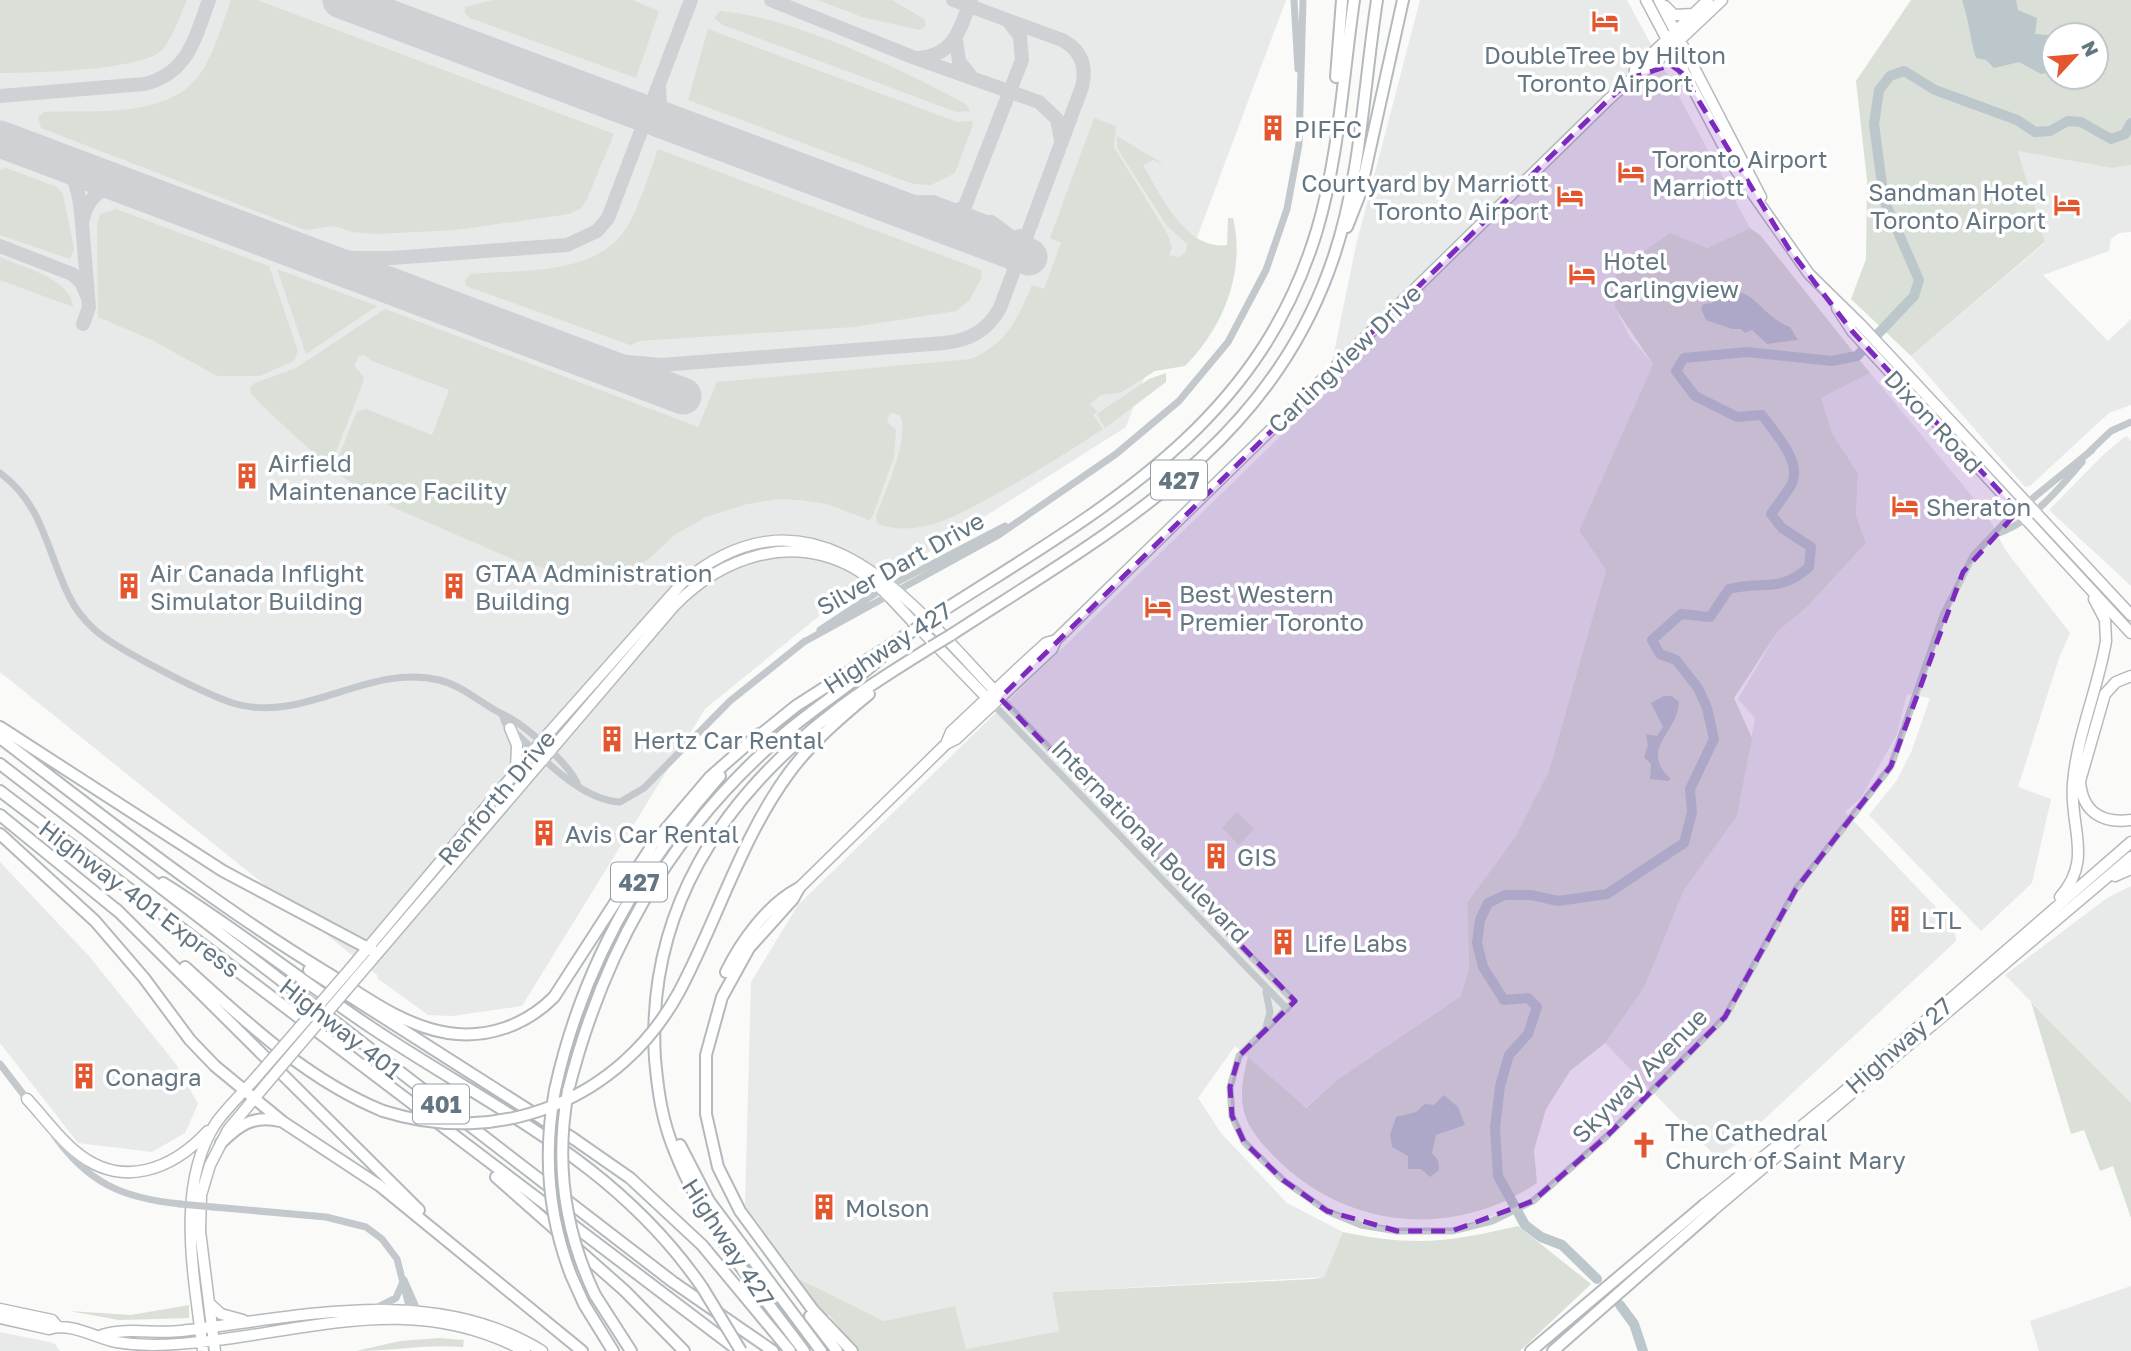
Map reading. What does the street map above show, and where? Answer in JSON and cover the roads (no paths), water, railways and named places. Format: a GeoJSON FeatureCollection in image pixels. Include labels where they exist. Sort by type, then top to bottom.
{"type":"FeatureCollection","features":[{"type":"Feature","properties":{"kind":"highway"},"geometry":{"type":"LineString","coordinates":[[1331,160],[1342,0]]}},
{"type":"Feature","properties":{"kind":"highway","name":"Highway 427"},"geometry":{"type":"LineString","coordinates":[[613,1351],[584,1304],[555,1226],[549,1184],[548,1141],[555,1090],[584,990],[624,907],[683,819],[760,734],[807,698],[1143,478],[1188,440],[1227,398],[1265,345],[1301,275],[1322,210],[1353,0]]}},
{"type":"Feature","properties":{"kind":"highway","name":"Highway 427"},"geometry":{"type":"LineString","coordinates":[[798,1349],[722,1240],[693,1192],[664,1121],[657,1090],[653,1013],[663,947],[682,895],[708,847],[748,794],[797,742],[845,703],[1132,516],[1178,481],[1215,446],[1278,370],[1312,311],[1335,255],[1354,164],[1377,0]]}},
{"type":"Feature","properties":{"kind":"highway"},"geometry":{"type":"LineString","coordinates":[[1335,255],[1360,194],[1403,0]]}},
{"type":"Feature","properties":{"kind":"highway"},"geometry":{"type":"LineString","coordinates":[[631,1351],[595,1295],[574,1242],[563,1186],[562,1138],[568,1091],[584,1029],[603,980],[653,884],[683,840],[720,795],[770,746],[878,661],[911,631]]}},
{"type":"Feature","properties":{"kind":"highway"},"geometry":{"type":"LineString","coordinates":[[0,815],[116,909],[272,1043],[352,1097],[383,1111],[427,1122],[465,1125],[502,1122],[546,1110],[587,1091],[624,1064],[655,1031],[679,992],[762,818],[788,774],[827,730],[912,659]]}},
{"type":"Feature","properties":{"kind":"highway"},"geometry":{"type":"LineString","coordinates":[[0,727],[223,871],[372,951]]}},
{"type":"Feature","properties":{"kind":"highway"},"geometry":{"type":"LineString","coordinates":[[254,929],[415,1024],[462,1035],[507,1028],[537,1012],[554,997],[660,835],[710,776],[760,734]]}},
{"type":"Feature","properties":{"kind":"highway"},"geometry":{"type":"LineString","coordinates":[[0,738],[347,996],[622,1172],[690,1232],[772,1329],[798,1349]]}},
{"type":"Feature","properties":{"kind":"highway","name":"Highway 401 Express"},"geometry":{"type":"LineString","coordinates":[[0,764],[114,852]]}},
{"type":"Feature","properties":{"kind":"highway","name":"Highway 401 Express"},"geometry":{"type":"LineString","coordinates":[[0,791],[448,1132]]}},
{"type":"Feature","properties":{"kind":"highway"},"geometry":{"type":"LineString","coordinates":[[0,834],[95,921],[202,1054],[283,1122],[380,1186],[582,1351]]}},
{"type":"Feature","properties":{"kind":"highway"},"geometry":{"type":"LineString","coordinates":[[114,852],[179,893],[373,1028],[588,1166],[652,1222],[702,1287],[740,1351]]}},
{"type":"Feature","properties":{"kind":"highway","name":"Highway 401"},"geometry":{"type":"LineString","coordinates":[[114,852],[651,1265],[773,1351]]}},
{"type":"Feature","properties":{"kind":"highway"},"geometry":{"type":"LineString","coordinates":[[799,888],[788,894],[747,938],[717,992],[701,1048],[699,1102],[708,1156],[728,1203],[837,1351]]}},
{"type":"Feature","properties":{"kind":"highway"},"geometry":{"type":"LineString","coordinates":[[799,888],[793,899],[749,948],[722,997],[706,1055],[706,1114],[718,1167],[740,1211],[813,1310],[852,1351]]}},
{"type":"Feature","properties":{"kind":"highway"},"geometry":{"type":"LineString","coordinates":[[116,909],[396,1187],[481,1267]]}},
{"type":"Feature","properties":{"kind":"highway"},"geometry":{"type":"LineString","coordinates":[[656,1062],[675,1133],[702,1189],[821,1351]]}},
{"type":"Feature","properties":{"kind":"highway"},"geometry":{"type":"LineString","coordinates":[[221,1143],[247,1122],[261,1118],[283,1122]]}},
{"type":"Feature","properties":{"kind":"highway"},"geometry":{"type":"LineString","coordinates":[[448,1132],[625,1292],[684,1351]]}},
{"type":"Feature","properties":{"kind":"highway","name":"401"},"geometry":{"type":"LineString","coordinates":[[448,1132],[740,1351]]}},
{"type":"Feature","properties":{"kind":"highway","name":"Highway 27"},"geometry":{"type":"LineString","coordinates":[[1531,1351],[1708,1208]]}},
{"type":"Feature","properties":{"kind":"highway","name":"Highway 27"},"geometry":{"type":"LineString","coordinates":[[1553,1351],[1708,1208]]}},
{"type":"Feature","properties":{"kind":"main road","name":"Dixon Road"},"geometry":{"type":"LineString","coordinates":[[1646,0],[1682,73],[1736,170],[1795,257],[1857,328],[1878,360],[2131,633]]}},
{"type":"Feature","properties":{"kind":"main road","name":"Dixon Road"},"geometry":{"type":"LineString","coordinates":[[1660,0],[1749,170],[1771,220]]}},
{"type":"Feature","properties":{"kind":"main road"},"geometry":{"type":"LineString","coordinates":[[1660,0],[1674,15],[1693,15]]}},
{"type":"Feature","properties":{"kind":"main road","name":"Carlingview Drive"},"geometry":{"type":"LineString","coordinates":[[1678,36],[1708,0]]}},
{"type":"Feature","properties":{"kind":"main road","name":"Carlingview Drive"},"geometry":{"type":"LineString","coordinates":[[1634,77],[1635,70],[1722,0]]}},
{"type":"Feature","properties":{"kind":"main road","name":"Carlingview Drive"},"geometry":{"type":"LineString","coordinates":[[799,888],[946,744],[951,732],[995,698],[1046,643],[1056,640],[1634,77],[1651,68],[1668,44]]}},
{"type":"Feature","properties":{"kind":"main road"},"geometry":{"type":"LineString","coordinates":[[1651,68],[1666,64],[1682,73]]}},
{"type":"Feature","properties":{"kind":"main road","name":"Dixon Road"},"geometry":{"type":"LineString","coordinates":[[1857,328],[1886,351],[2131,615]]}},
{"type":"Feature","properties":{"kind":"main road","name":"Renforth Drive"},"geometry":{"type":"LineString","coordinates":[[202,1339],[190,1193],[200,1156],[216,1123],[250,1093],[268,1082],[537,746],[682,583],[715,560],[768,543],[806,543],[859,561],[897,588],[995,698]]}},
{"type":"Feature","properties":{"kind":"main road","name":"Renforth Drive"},"geometry":{"type":"LineString","coordinates":[[372,951],[547,755],[674,606],[706,576],[728,564],[769,552],[818,555],[854,568],[886,594],[995,698]]}},
{"type":"Feature","properties":{"kind":"main road"},"geometry":{"type":"LineString","coordinates":[[2046,916],[2070,886],[2078,867],[2080,850],[2073,784],[2106,641],[2105,620],[2080,578]]}},
{"type":"Feature","properties":{"kind":"main road"},"geometry":{"type":"LineString","coordinates":[[2103,585],[2131,606]]}},
{"type":"Feature","properties":{"kind":"main road"},"geometry":{"type":"LineString","coordinates":[[2131,676],[2116,682],[2105,694],[2080,781],[2081,795],[2092,813],[2107,820],[2131,820]]}},
{"type":"Feature","properties":{"kind":"main road"},"geometry":{"type":"LineString","coordinates":[[510,728],[519,752],[516,774]]}},
{"type":"Feature","properties":{"kind":"main road","name":"Highway 27"},"geometry":{"type":"LineString","coordinates":[[1708,1208],[2131,842]]}},
{"type":"Feature","properties":{"kind":"main road","name":"Highway 27"},"geometry":{"type":"LineString","coordinates":[[1708,1208],[2131,857]]}},
{"type":"Feature","properties":{"kind":"main road"},"geometry":{"type":"LineString","coordinates":[[2102,883],[2131,869]]}},
{"type":"Feature","properties":{"kind":"main road","name":"Renforth Drive"},"geometry":{"type":"LineString","coordinates":[[214,1338],[198,1207],[206,1177],[221,1143],[259,1074],[355,972]]}},
{"type":"Feature","properties":{"kind":"main road"},"geometry":{"type":"LineString","coordinates":[[27,1099],[75,1151],[105,1167],[125,1171],[155,1169],[167,1164],[190,1150],[216,1123]]}},
{"type":"Feature","properties":{"kind":"main road"},"geometry":{"type":"LineString","coordinates":[[210,1304],[221,1314],[248,1321],[280,1323],[415,1314],[487,1334],[525,1351]]}},
{"type":"Feature","properties":{"kind":"main road"},"geometry":{"type":"LineString","coordinates":[[0,1309],[52,1320],[57,1326]]}},
{"type":"Feature","properties":{"kind":"main road"},"geometry":{"type":"LineString","coordinates":[[308,1321],[373,1310],[415,1314],[489,1326],[542,1351]]}},
{"type":"Feature","properties":{"kind":"main road"},"geometry":{"type":"LineString","coordinates":[[0,1318],[49,1329],[57,1326],[102,1335],[113,1341],[152,1345],[214,1338],[280,1323]]}},
{"type":"Feature","properties":{"kind":"main road"},"geometry":{"type":"LineString","coordinates":[[214,1338],[248,1321]]}},
{"type":"Feature","properties":{"kind":"street","name":"Silver Dart Drive"},"geometry":{"type":"LineString","coordinates":[[1294,0],[1301,88]]}},
{"type":"Feature","properties":{"kind":"street","name":"Silver Dart Drive"},"geometry":{"type":"LineString","coordinates":[[547,755],[594,796],[620,802],[644,788],[730,701],[802,643],[1019,519],[1149,429],[1179,401],[1228,342],[1266,270],[1287,209],[1298,144],[1303,0]]}},
{"type":"Feature","properties":{"kind":"street","name":"Skyway Avenue"},"geometry":{"type":"LineString","coordinates":[[1294,1001],[1234,1064],[1229,1101],[1244,1142],[1301,1195],[1327,1212],[1361,1225],[1397,1231],[1452,1231],[1505,1215],[1533,1201],[1608,1135],[1725,1017],[1796,889],[1891,766],[1948,604],[1963,572],[1992,536],[2030,508],[2111,431],[2131,422]]}},
{"type":"Feature","properties":{"kind":"street"},"geometry":{"type":"LineString","coordinates":[[0,473],[20,491],[36,514],[64,585],[86,621],[109,640],[224,700],[247,706],[278,708],[387,679],[430,678],[454,685],[510,717],[547,755]]}},
{"type":"Feature","properties":{"kind":"street","name":"International Boulevard"},"geometry":{"type":"LineString","coordinates":[[995,698],[1287,1009]]}},
{"type":"Feature","properties":{"kind":"street","name":"International Boulevard"},"geometry":{"type":"LineString","coordinates":[[995,698],[1294,1001]]}},
{"type":"Feature","properties":{"kind":"street"},"geometry":{"type":"LineString","coordinates":[[502,714],[510,728],[537,746]]}},
{"type":"Feature","properties":{"kind":"street"},"geometry":{"type":"LineString","coordinates":[[1261,1033],[1270,1012],[1270,1003],[1262,985]]}},
{"type":"Feature","properties":{"kind":"street"},"geometry":{"type":"LineString","coordinates":[[0,1064],[64,1149],[104,1185],[143,1200],[351,1222],[382,1239],[401,1269],[415,1314]]}},
{"type":"Feature","properties":{"kind":"street"},"geometry":{"type":"LineString","coordinates":[[373,1310],[396,1298],[404,1280]]}},
{"type":"Feature","properties":{"kind":"waterway"},"geometry":{"type":"LineString","coordinates":[[1597,1279],[1562,1245],[1541,1237],[1525,1225],[1498,1176],[1495,1128],[1500,1086],[1509,1055],[1528,1034],[1537,1007],[1528,998],[1504,1000],[1483,967],[1477,943],[1480,920],[1488,903],[1505,895],[1531,895],[1558,901],[1607,894],[1684,843],[1692,812],[1690,789],[1714,739],[1707,708],[1698,688],[1676,660],[1660,654],[1652,640],[1681,614],[1710,617],[1729,589],[1789,581],[1809,567],[1811,547],[1782,528],[1771,514],[1790,487],[1794,468],[1781,440],[1762,415],[1737,417],[1695,396],[1676,371],[1684,358],[1747,352],[1832,361],[1857,356],[1914,296],[1919,280],[1884,200],[1874,124],[1879,90],[1890,76],[1904,71],[1935,90],[2017,120],[2035,132],[2050,131],[2068,121],[2081,122],[2111,139],[2125,134],[2131,123]]}},
{"type":"Feature","properties":{"kind":"waterway"},"geometry":{"type":"LineString","coordinates":[[1620,1305],[1634,1324],[1643,1351]]}},
{"type":"Feature","properties":{"kind":"place","name":"DoubleTree by Hilton Toronto Airport"},"geometry":{"type":"Point","coordinates":[1605,21]}},
{"type":"Feature","properties":{"kind":"place","name":"PIFFC"},"geometry":{"type":"Point","coordinates":[1273,128]}},
{"type":"Feature","properties":{"kind":"place","name":"Toronto Airport Marriott"},"geometry":{"type":"Point","coordinates":[1631,172]}},
{"type":"Feature","properties":{"kind":"place","name":"Courtyard by Marriott Toronto Airport"},"geometry":{"type":"Point","coordinates":[1570,196]}},
{"type":"Feature","properties":{"kind":"place","name":"Sandman Hotel Toronto Airport"},"geometry":{"type":"Point","coordinates":[2067,205]}},
{"type":"Feature","properties":{"kind":"place","name":"Hotel Carlingview"},"geometry":{"type":"Point","coordinates":[1582,274]}},
{"type":"Feature","properties":{"kind":"place","name":"Airfield Maintenance Facility"},"geometry":{"type":"Point","coordinates":[247,476]}},
{"type":"Feature","properties":{"kind":"place","name":"Sheraton"},"geometry":{"type":"Point","coordinates":[1905,506]}},
{"type":"Feature","properties":{"kind":"place","name":"Air Canada Inflight Simulator Building"},"geometry":{"type":"Point","coordinates":[129,586]}},
{"type":"Feature","properties":{"kind":"place","name":"GTAA Administration Building"},"geometry":{"type":"Point","coordinates":[454,586]}},
{"type":"Feature","properties":{"kind":"place","name":"Best Western Premier Toronto"},"geometry":{"type":"Point","coordinates":[1158,607]}},
{"type":"Feature","properties":{"kind":"place","name":"Hertz Car Rental"},"geometry":{"type":"Point","coordinates":[612,739]}},
{"type":"Feature","properties":{"kind":"place","name":"Avis Car Rental"},"geometry":{"type":"Point","coordinates":[544,833]}},
{"type":"Feature","properties":{"kind":"place","name":"GIS"},"geometry":{"type":"Point","coordinates":[1216,856]}},
{"type":"Feature","properties":{"kind":"place","name":"LTL"},"geometry":{"type":"Point","coordinates":[1900,919]}},
{"type":"Feature","properties":{"kind":"place","name":"Life Labs"},"geometry":{"type":"Point","coordinates":[1283,942]}},
{"type":"Feature","properties":{"kind":"place","name":"Conagra"},"geometry":{"type":"Point","coordinates":[84,1076]}},
{"type":"Feature","properties":{"kind":"place","name":"The Cathedral Church of Saint Mary"},"geometry":{"type":"Point","coordinates":[1644,1145]}},
{"type":"Feature","properties":{"kind":"place","name":"Molson"},"geometry":{"type":"Point","coordinates":[824,1207]}}]}
